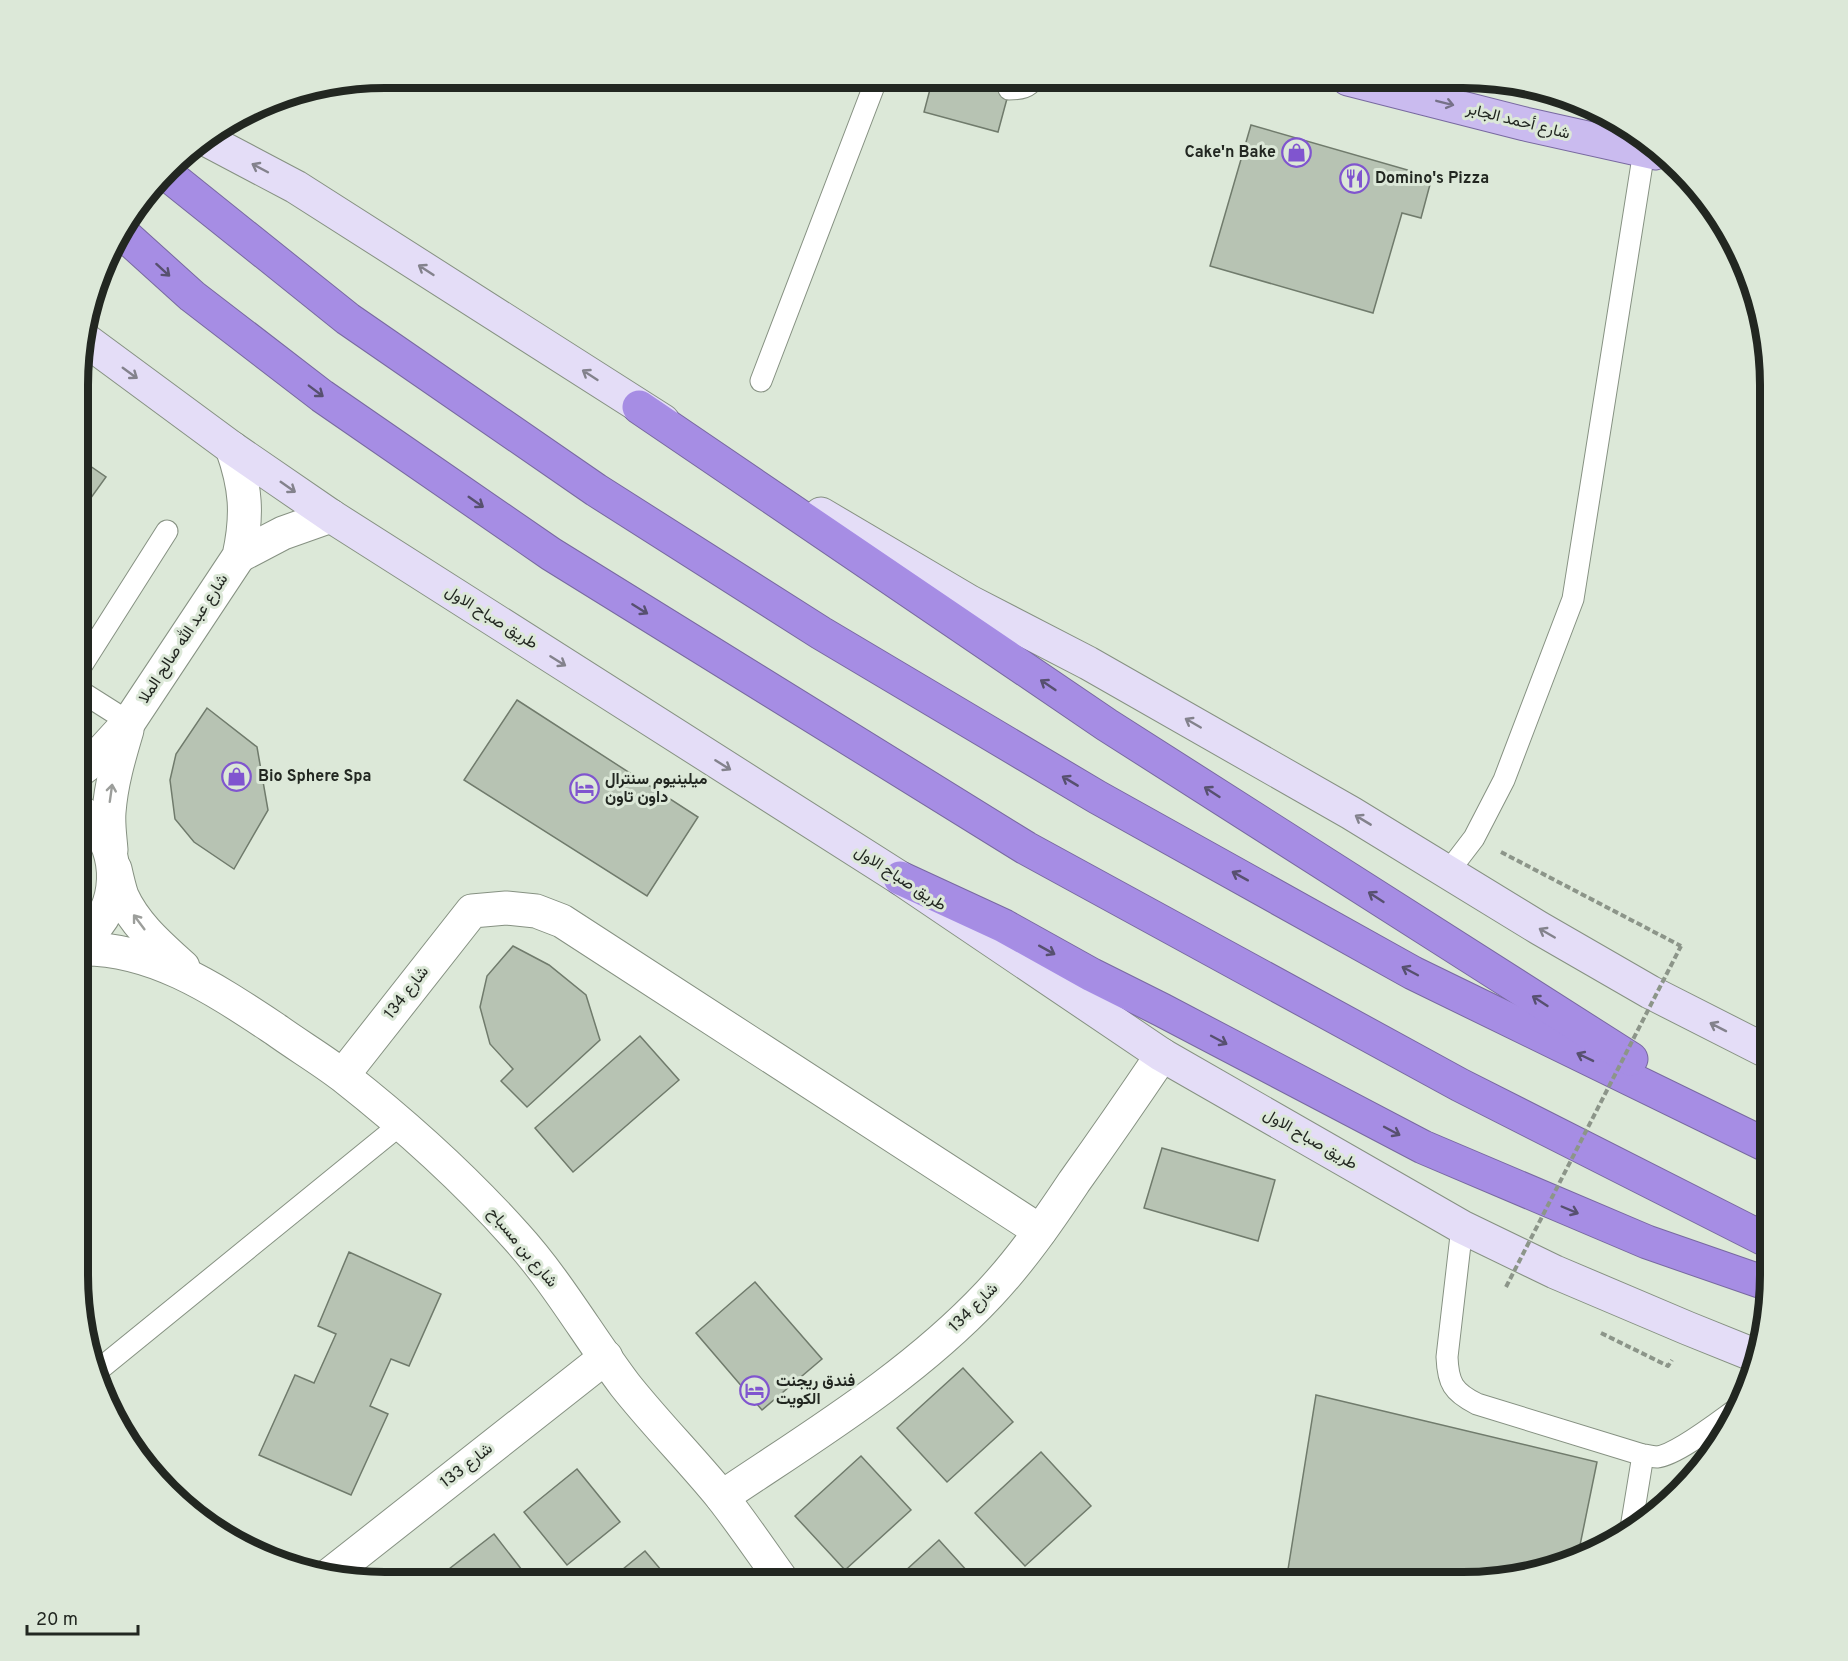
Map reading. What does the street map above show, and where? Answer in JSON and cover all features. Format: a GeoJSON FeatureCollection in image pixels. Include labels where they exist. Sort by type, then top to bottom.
{"type":"FeatureCollection","features":[{"type":"Feature","properties":{"kind":"highway"},"geometry":{"type":"LineString","coordinates":[[172,179],[348,319],[596,490],[821,633],[1097,797],[1413,973],[1760,1142]]}},
{"type":"Feature","properties":{"kind":"highway"},"geometry":{"type":"LineString","coordinates":[[128,238],[192,296],[322,396],[551,554],[1016,842],[1460,1085],[1760,1237]]}},
{"type":"Feature","properties":{"kind":"highway"},"geometry":{"type":"LineString","coordinates":[[639,407],[1107,725],[1760,1141]]}},
{"type":"Feature","properties":{"kind":"highway"},"geometry":{"type":"LineString","coordinates":[[900,878],[1004,926],[1092,975],[1423,1147],[1647,1242],[1760,1281]]}},
{"type":"Feature","properties":{"kind":"main road","name":"شارع أحمد الجابر"},"geometry":{"type":"LineString","coordinates":[[1384,88],[1644,151]]}},
{"type":"Feature","properties":{"kind":"main road"},"geometry":{"type":"LineString","coordinates":[[214,144],[296,187],[639,407],[970,602],[1098,669],[1351,813],[1539,928],[1650,992],[1760,1048]]}},
{"type":"Feature","properties":{"kind":"main road","name":"طريق صباح الاول"},"geometry":{"type":"LineString","coordinates":[[91,344],[232,448],[331,516],[900,878],[1162,1055],[1462,1227],[1555,1272],[1749,1353]]}},
{"type":"Feature","properties":{"kind":"street","name":"شارع عبد الله صالح الملا"},"geometry":{"type":"LineString","coordinates":[[88,764],[129,722],[239,556],[246,512],[240,468],[232,448]]}},
{"type":"Feature","properties":{"kind":"street","name":"شارع عبد الله صالح الملا"},"geometry":{"type":"LineString","coordinates":[[239,556],[283,532],[331,516]]}},
{"type":"Feature","properties":{"kind":"street","name":"شارع عبد الله صالح الملا"},"geometry":{"type":"LineString","coordinates":[[112,859],[110,796],[129,722]]}},
{"type":"Feature","properties":{"kind":"street"},"geometry":{"type":"LineString","coordinates":[[88,818],[96,825],[112,859],[113,892],[104,916],[88,935]]}},
{"type":"Feature","properties":{"kind":"street","name":"شارع بن مسباح"},"geometry":{"type":"LineString","coordinates":[[112,859],[122,894],[139,922],[151,937],[195,978],[343,1076],[477,1194],[517,1237],[643,1407],[722,1497],[776,1572]]}},
{"type":"Feature","properties":{"kind":"street","name":"شارع 134"},"geometry":{"type":"LineString","coordinates":[[343,1076],[472,911],[506,908],[536,911],[562,921],[1040,1231]]}},
{"type":"Feature","properties":{"kind":"street","name":"شارع بن مسباح"},"geometry":{"type":"LineString","coordinates":[[88,948],[130,954],[195,978]]}},
{"type":"Feature","properties":{"kind":"street","name":"شارع 134"},"geometry":{"type":"LineString","coordinates":[[722,1497],[874,1395],[918,1360],[989,1294],[1019,1260],[1040,1231],[1162,1055]]}},
{"type":"Feature","properties":{"kind":"street","name":"شارع 133"},"geometry":{"type":"LineString","coordinates":[[337,1569],[606,1357]]}},
{"type":"Feature","properties":{"kind":"lane"},"geometry":{"type":"LineString","coordinates":[[761,381],[873,88]]}},
{"type":"Feature","properties":{"kind":"lane"},"geometry":{"type":"LineString","coordinates":[[1009,89],[1025,88]]}},
{"type":"Feature","properties":{"kind":"lane"},"geometry":{"type":"LineString","coordinates":[[1448,872],[1474,838],[1504,780],[1573,599],[1649,154]]}},
{"type":"Feature","properties":{"kind":"lane"},"geometry":{"type":"LineString","coordinates":[[88,655],[167,531]]}},
{"type":"Feature","properties":{"kind":"lane"},"geometry":{"type":"LineString","coordinates":[[88,696],[129,722]]}},
{"type":"Feature","properties":{"kind":"lane"},"geometry":{"type":"LineString","coordinates":[[103,1366],[400,1124]]}},
{"type":"Feature","properties":{"kind":"lane"},"geometry":{"type":"LineString","coordinates":[[1462,1227],[1447,1357],[1451,1385],[1463,1397],[1477,1404],[1643,1455],[1657,1457],[1670,1453],[1723,1418]]}},
{"type":"Feature","properties":{"kind":"lane"},"geometry":{"type":"LineString","coordinates":[[1633,1519],[1643,1455]]}},
{"type":"Feature","properties":{"kind":"path"},"geometry":{"type":"LineString","coordinates":[[1474,838],[1681,946],[1506,1287]]}},
{"type":"Feature","properties":{"kind":"building"},"geometry":{"type":"Polygon","coordinates":[[[930,88],[1010,88],[998,132],[924,112],[930,88]]]}},
{"type":"Feature","properties":{"kind":"building"},"geometry":{"type":"Polygon","coordinates":[[[1251,125],[1432,177],[1421,218],[1402,213],[1373,313],[1210,266],[1251,125]]]}},
{"type":"Feature","properties":{"kind":"building"},"geometry":{"type":"Polygon","coordinates":[[[88,465],[106,477],[88,502],[88,465]]]}},
{"type":"Feature","properties":{"kind":"building"},"geometry":{"type":"Polygon","coordinates":[[[517,700],[698,817],[647,896],[464,780],[517,700]]]}},
{"type":"Feature","properties":{"kind":"building"},"geometry":{"type":"Polygon","coordinates":[[[207,708],[257,747],[268,810],[234,869],[194,842],[175,819],[170,780],[176,754],[207,708]]]}},
{"type":"Feature","properties":{"kind":"building"},"geometry":{"type":"Polygon","coordinates":[[[513,946],[549,965],[586,995],[600,1040],[527,1107],[501,1081],[513,1069],[490,1044],[480,1007],[487,976],[513,946]]]}},
{"type":"Feature","properties":{"kind":"building"},"geometry":{"type":"Polygon","coordinates":[[[640,1036],[679,1080],[573,1172],[535,1128],[640,1036]]]}},
{"type":"Feature","properties":{"kind":"building"},"geometry":{"type":"Polygon","coordinates":[[[1162,1148],[1275,1180],[1258,1241],[1144,1208],[1162,1148]]]}},
{"type":"Feature","properties":{"kind":"building"},"geometry":{"type":"Polygon","coordinates":[[[349,1252],[441,1294],[409,1366],[391,1359],[370,1406],[388,1414],[351,1495],[259,1455],[295,1375],[314,1383],[336,1334],[318,1326],[349,1252]]]}},
{"type":"Feature","properties":{"kind":"building"},"geometry":{"type":"Polygon","coordinates":[[[755,1282],[822,1359],[762,1410],[696,1333],[755,1282]]]}},
{"type":"Feature","properties":{"kind":"building"},"geometry":{"type":"Polygon","coordinates":[[[963,1368],[1013,1422],[947,1482],[897,1428],[963,1368]]]}},
{"type":"Feature","properties":{"kind":"building"},"geometry":{"type":"Polygon","coordinates":[[[1316,1395],[1597,1462],[1579,1549],[1558,1557],[1521,1567],[1482,1572],[1288,1572],[1316,1395]]]}},
{"type":"Feature","properties":{"kind":"building"},"geometry":{"type":"Polygon","coordinates":[[[1041,1452],[1091,1506],[1025,1566],[975,1513],[1041,1452]]]}},
{"type":"Feature","properties":{"kind":"building"},"geometry":{"type":"Polygon","coordinates":[[[861,1456],[911,1510],[845,1570],[795,1516],[861,1456]]]}},
{"type":"Feature","properties":{"kind":"building"},"geometry":{"type":"Polygon","coordinates":[[[577,1469],[620,1522],[567,1565],[524,1512],[577,1469]]]}},
{"type":"Feature","properties":{"kind":"building"},"geometry":{"type":"Polygon","coordinates":[[[494,1534],[523,1572],[445,1572],[494,1534]]]}},
{"type":"Feature","properties":{"kind":"building"},"geometry":{"type":"Polygon","coordinates":[[[939,1540],[968,1572],[904,1572],[939,1540]]]}},
{"type":"Feature","properties":{"kind":"building"},"geometry":{"type":"Polygon","coordinates":[[[645,1551],[663,1572],[619,1572],[645,1551]]]}},
{"type":"Feature","properties":{"kind":"place","name":"Cake'n Bake"},"geometry":{"type":"Point","coordinates":[1297,153]}},
{"type":"Feature","properties":{"kind":"place","name":"Domino's Pizza"},"geometry":{"type":"Point","coordinates":[1354,179]}},
{"type":"Feature","properties":{"kind":"place","name":"Bio Sphere Spa"},"geometry":{"type":"Point","coordinates":[237,777]}},
{"type":"Feature","properties":{"kind":"place","name":"ميلينيوم سنترال داون تاون"},"geometry":{"type":"Point","coordinates":[584,789]}},
{"type":"Feature","properties":{"kind":"place","name":"فندق ريجنت الكويت"},"geometry":{"type":"Point","coordinates":[755,1391]}}]}
